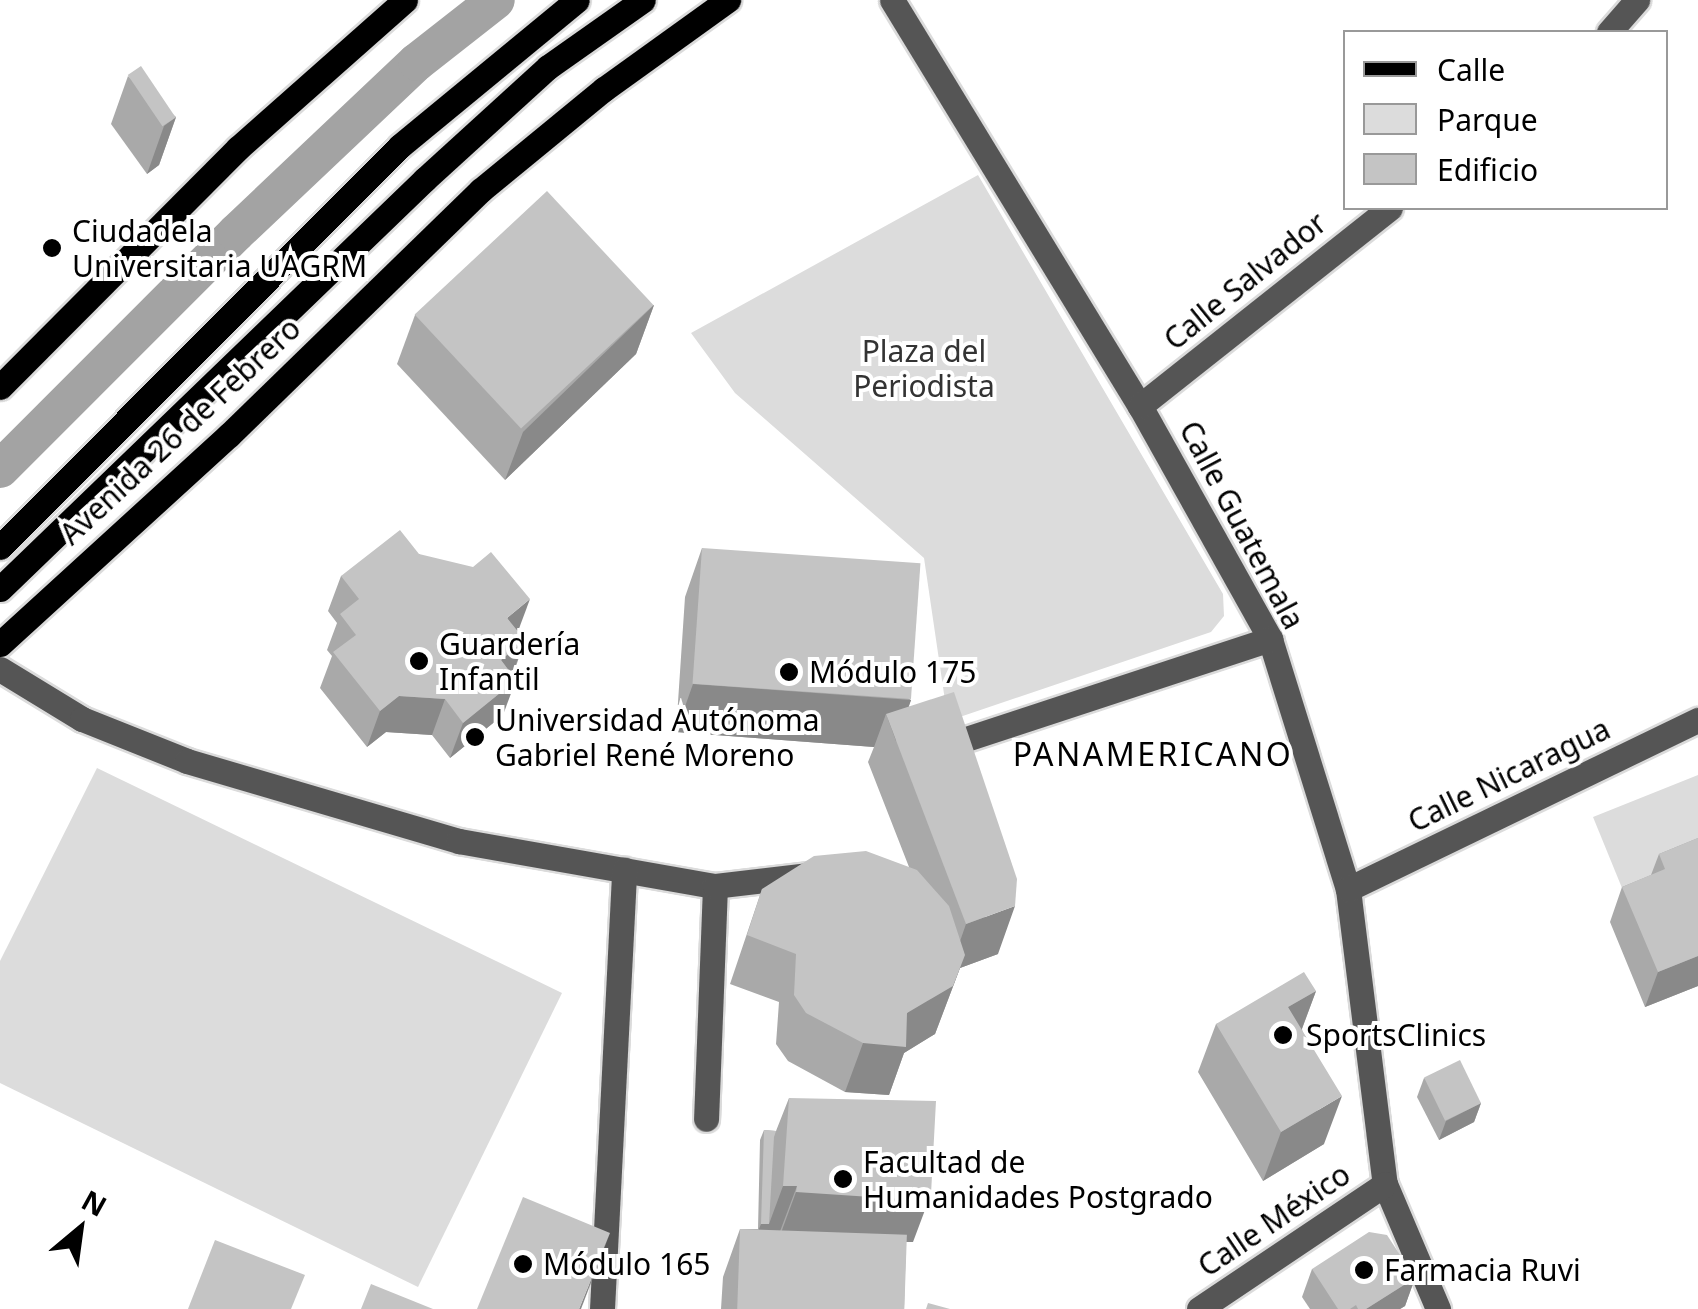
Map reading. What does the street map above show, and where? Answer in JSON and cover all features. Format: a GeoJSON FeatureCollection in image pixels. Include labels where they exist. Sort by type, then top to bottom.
{"type":"FeatureCollection","features":[{"type":"Feature","properties":{"kind":"main road"},"geometry":{"type":"LineString","coordinates":[[0,387],[238,148],[405,0]]}},
{"type":"Feature","properties":{"kind":"main road","name":"Avenida 26 de Febrero"},"geometry":{"type":"LineString","coordinates":[[0,547],[400,146],[577,0]]}},
{"type":"Feature","properties":{"kind":"main road","name":"Avenida 26 de Febrero"},"geometry":{"type":"LineString","coordinates":[[0,589],[424,179],[548,67],[643,0]]}},
{"type":"Feature","properties":{"kind":"main road","name":"Avenida 26 de Febrero"},"geometry":{"type":"LineString","coordinates":[[0,644],[78,568],[229,435],[481,190],[604,89],[728,0]]}},
{"type":"Feature","properties":{"kind":"main road"},"geometry":{"type":"LineString","coordinates":[[0,618],[78,568]]}},
{"type":"Feature","properties":{"kind":"street","name":"Calle Guatemala"},"geometry":{"type":"LineString","coordinates":[[892,0],[1140,406],[1270,639],[1348,890],[1385,1184],[1438,1309]]}},
{"type":"Feature","properties":{"kind":"street"},"geometry":{"type":"LineString","coordinates":[[1612,30],[1636,0]]}},
{"type":"Feature","properties":{"kind":"street","name":"Calle Salvador"},"geometry":{"type":"LineString","coordinates":[[1140,406],[1387,210]]}},
{"type":"Feature","properties":{"kind":"street"},"geometry":{"type":"LineString","coordinates":[[951,744],[1270,639]]}},
{"type":"Feature","properties":{"kind":"street"},"geometry":{"type":"LineString","coordinates":[[0,669],[82,719],[187,761],[458,842],[715,886],[840,872]]}},
{"type":"Feature","properties":{"kind":"street","name":"Calle Nicaragua"},"geometry":{"type":"LineString","coordinates":[[1348,890],[1698,720]]}},
{"type":"Feature","properties":{"kind":"street"},"geometry":{"type":"LineString","coordinates":[[602,1309],[624,870]]}},
{"type":"Feature","properties":{"kind":"street"},"geometry":{"type":"LineString","coordinates":[[706,1119],[715,886]]}},
{"type":"Feature","properties":{"kind":"street","name":"Calle México"},"geometry":{"type":"LineString","coordinates":[[1199,1309],[1385,1184]]}},
{"type":"Feature","properties":{"kind":"green space","name":"Plaza del Periodista"},"geometry":{"type":"Polygon","coordinates":[[[978,175],[1223,594],[1224,616],[1211,632],[948,721],[924,558],[735,393],[691,333],[978,175]]]}},
{"type":"Feature","properties":{"kind":"green space"},"geometry":{"type":"Polygon","coordinates":[[[97,768],[562,993],[418,1287],[0,1083],[0,961],[97,768]]]}},
{"type":"Feature","properties":{"kind":"green space"},"geometry":{"type":"Polygon","coordinates":[[[1698,775],[1698,858],[1622,888],[1593,817],[1698,775]]]}},
{"type":"Feature","properties":{"kind":"building"},"geometry":{"type":"Polygon","coordinates":[[[141,66],[176,117],[162,126],[128,75],[141,66]]]}},
{"type":"Feature","properties":{"kind":"building"},"geometry":{"type":"Polygon","coordinates":[[[547,191],[653,305],[521,429],[415,314],[547,191]]]}},
{"type":"Feature","properties":{"kind":"building","name":"Guardería Infantil"},"geometry":{"type":"Polygon","coordinates":[[[400,530],[419,554],[473,567],[491,552],[530,599],[507,618],[525,640],[501,660],[516,680],[463,723],[445,699],[399,696],[380,711],[333,652],[356,635],[340,614],[359,599],[341,576],[400,530]]]}},
{"type":"Feature","properties":{"kind":"building"},"geometry":{"type":"Polygon","coordinates":[[[702,548],[920,563],[911,699],[693,684],[702,548]]]}},
{"type":"Feature","properties":{"kind":"building"},"geometry":{"type":"Polygon","coordinates":[[[954,692],[1017,879],[1015,906],[966,924],[886,714],[954,692]]]}},
{"type":"Feature","properties":{"kind":"building"},"geometry":{"type":"Polygon","coordinates":[[[1698,838],[1698,956],[1658,972],[1622,887],[1665,869],[1659,854],[1698,838]]]}},
{"type":"Feature","properties":{"kind":"building"},"geometry":{"type":"Polygon","coordinates":[[[866,851],[917,870],[949,906],[965,955],[953,986],[907,1013],[906,1047],[863,1043],[806,1013],[794,995],[796,954],[747,935],[762,889],[814,856],[866,851]]]}},
{"type":"Feature","properties":{"kind":"building"},"geometry":{"type":"Polygon","coordinates":[[[1304,972],[1316,991],[1288,1007],[1342,1096],[1281,1132],[1216,1024],[1304,972]]]}},
{"type":"Feature","properties":{"kind":"building"},"geometry":{"type":"Polygon","coordinates":[[[1460,1060],[1481,1103],[1445,1121],[1424,1078],[1460,1060]]]}},
{"type":"Feature","properties":{"kind":"building"},"geometry":{"type":"Polygon","coordinates":[[[789,1098],[936,1101],[931,1194],[916,1193],[916,1200],[796,1192],[797,1186],[783,1186],[789,1098]]]}},
{"type":"Feature","properties":{"kind":"building"},"geometry":{"type":"Polygon","coordinates":[[[764,1130],[776,1131],[769,1224],[761,1224],[764,1130]]]}},
{"type":"Feature","properties":{"kind":"building"},"geometry":{"type":"Polygon","coordinates":[[[523,1197],[610,1233],[579,1309],[477,1309],[523,1197]]]}},
{"type":"Feature","properties":{"kind":"building"},"geometry":{"type":"Polygon","coordinates":[[[740,1229],[907,1235],[904,1309],[737,1309],[740,1229]]]}},
{"type":"Feature","properties":{"kind":"building"},"geometry":{"type":"Polygon","coordinates":[[[1369,1232],[1387,1235],[1415,1278],[1366,1309],[1356,1305],[1338,1309],[1312,1269],[1369,1232]]]}},
{"type":"Feature","properties":{"kind":"building"},"geometry":{"type":"Polygon","coordinates":[[[215,1240],[305,1275],[291,1309],[188,1309],[215,1240]]]}},
{"type":"Feature","properties":{"kind":"building"},"geometry":{"type":"Polygon","coordinates":[[[371,1284],[433,1309],[361,1309],[371,1284]]]}},
{"type":"Feature","properties":{"kind":"building"},"geometry":{"type":"Polygon","coordinates":[[[928,1303],[950,1309],[926,1309],[928,1303]]]}},
{"type":"Feature","properties":{"kind":"waterway"},"geometry":{"type":"LineString","coordinates":[[0,469],[236,233],[417,62],[496,0]]}},
{"type":"Feature","properties":{"kind":"place","name":"Ciudadela Universitaria UAGRM"},"geometry":{"type":"Point","coordinates":[52,248]}},
{"type":"Feature","properties":{"kind":"place","name":"Guardería Infantil"},"geometry":{"type":"Point","coordinates":[419,661]}},
{"type":"Feature","properties":{"kind":"place","name":"Módulo 175"},"geometry":{"type":"Point","coordinates":[789,672]}},
{"type":"Feature","properties":{"kind":"place","name":"Universidad Autónoma Gabriel René Moreno"},"geometry":{"type":"Point","coordinates":[475,737]}},
{"type":"Feature","properties":{"kind":"place","name":"SportsClinics"},"geometry":{"type":"Point","coordinates":[1283,1035]}},
{"type":"Feature","properties":{"kind":"place","name":"Facultad de Humanidades Postgrado"},"geometry":{"type":"Point","coordinates":[843,1179]}},
{"type":"Feature","properties":{"kind":"place","name":"Módulo 165"},"geometry":{"type":"Point","coordinates":[523,1264]}},
{"type":"Feature","properties":{"kind":"place","name":"Farmacia Ruvi"},"geometry":{"type":"Point","coordinates":[1364,1270]}},
{"type":"Feature","properties":{"kind":"district","name":"PANAMERICANO"},"geometry":{"type":"Point","coordinates":[1153,754]}}]}
